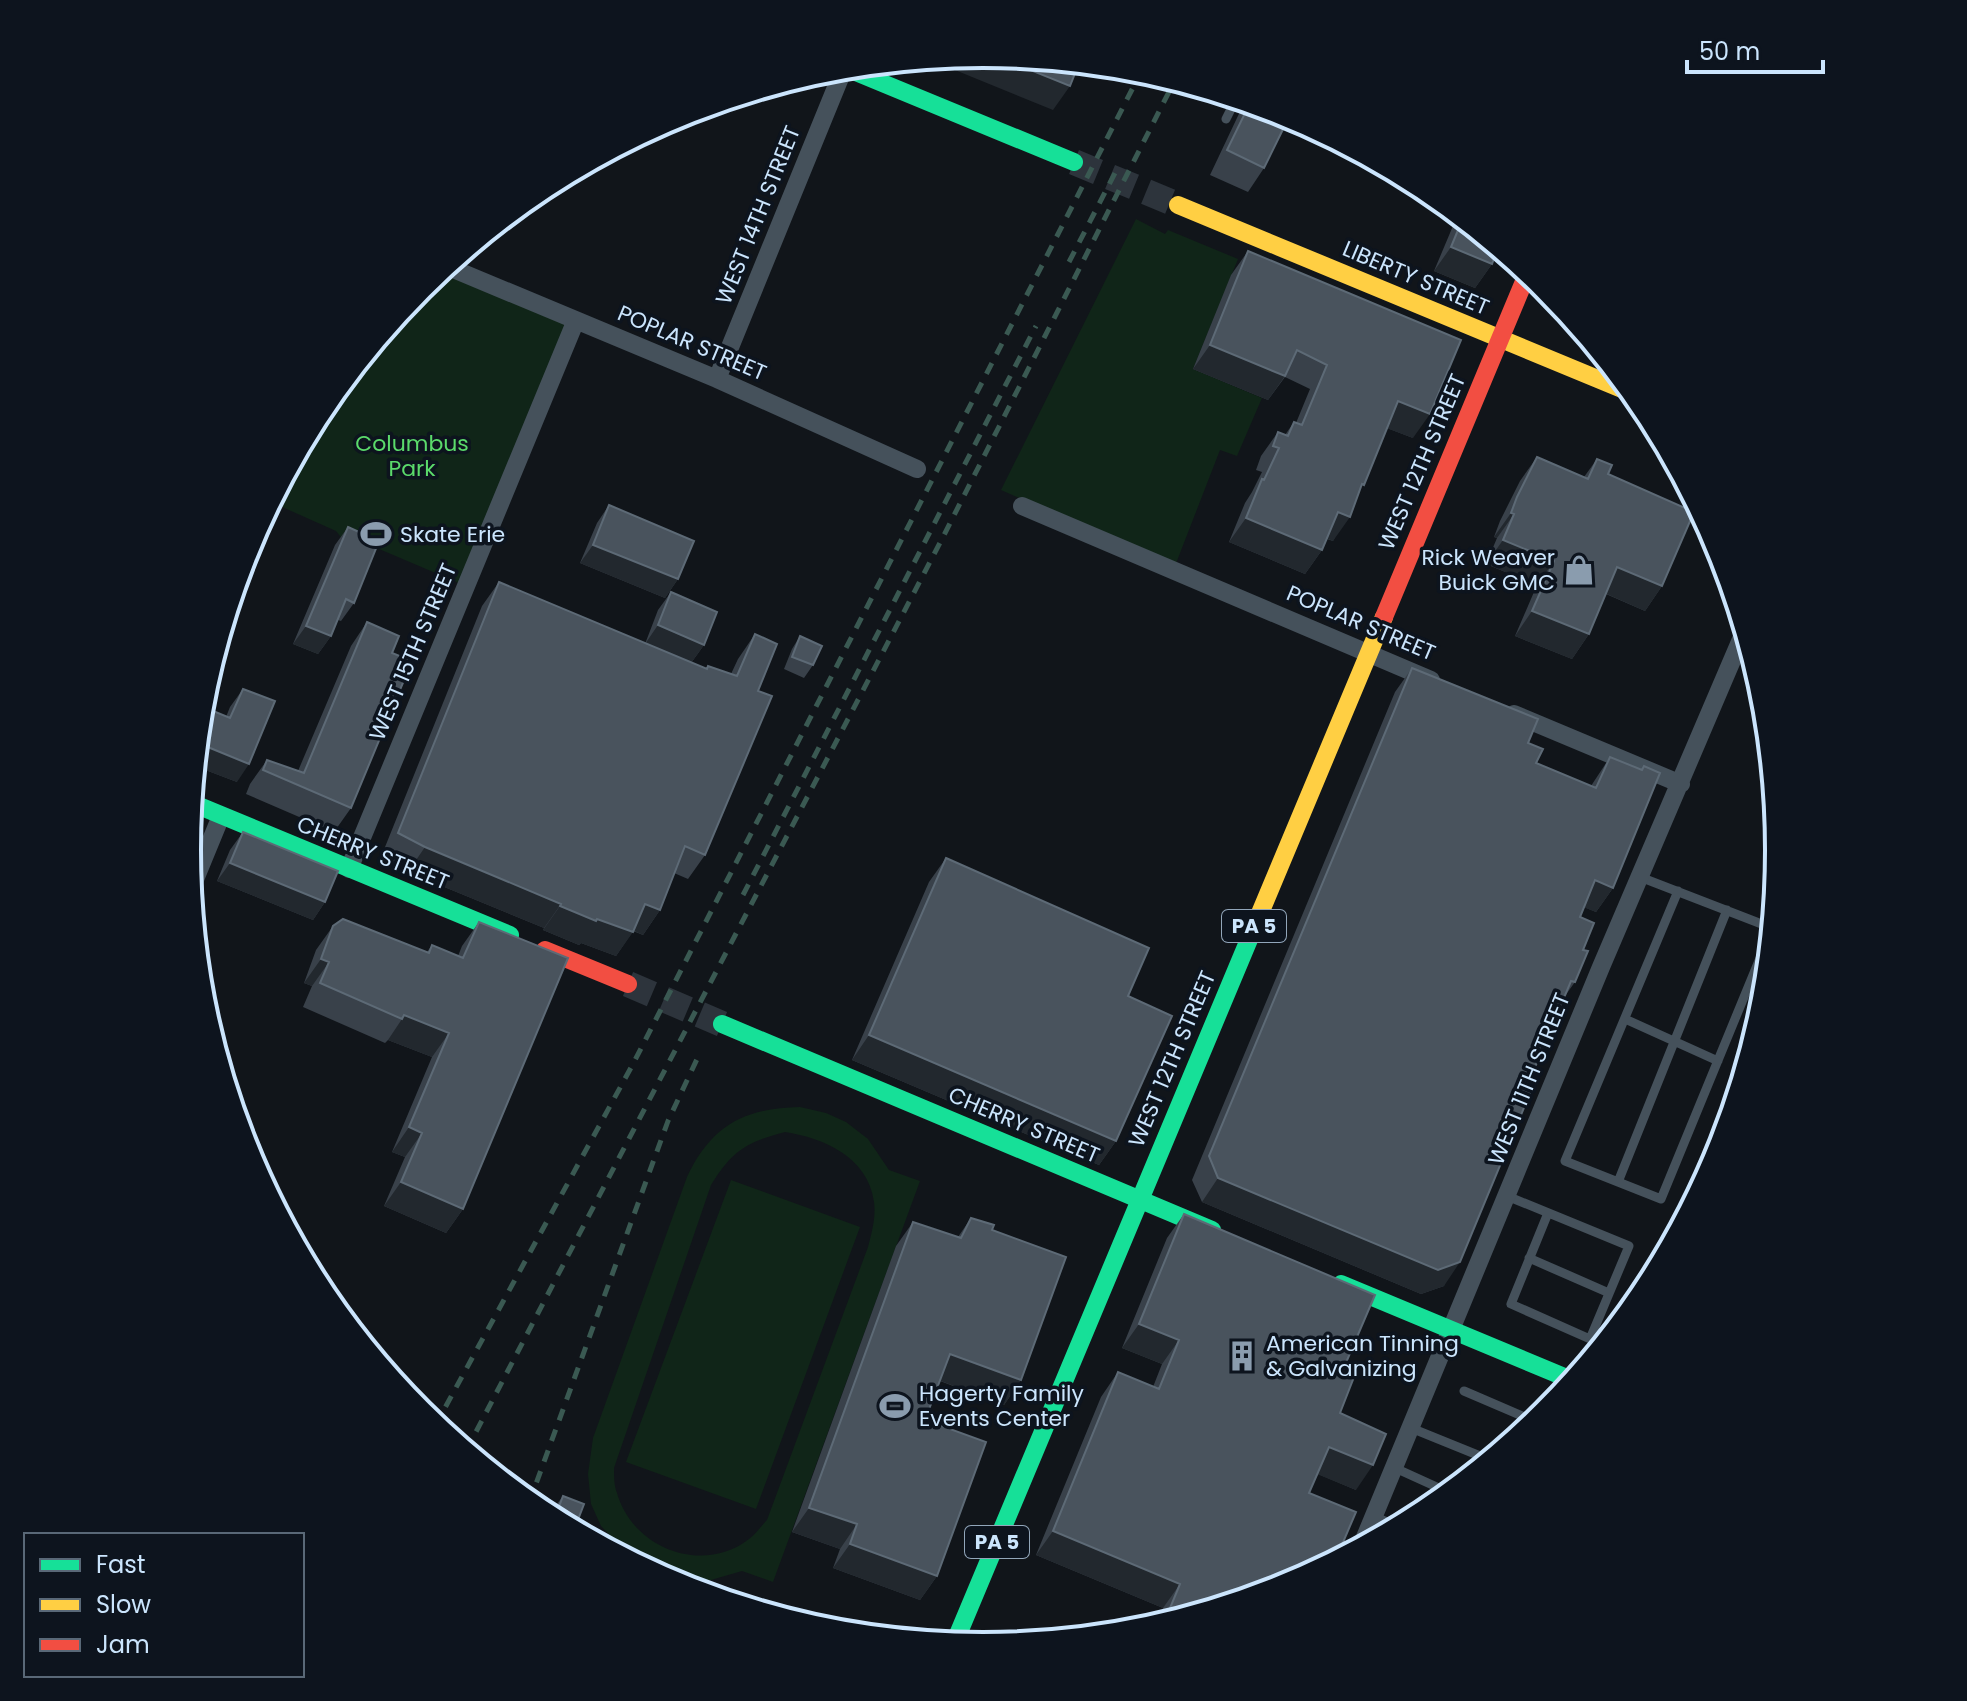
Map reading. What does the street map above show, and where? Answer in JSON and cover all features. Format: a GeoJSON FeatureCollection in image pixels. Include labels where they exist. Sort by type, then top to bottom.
{"type":"FeatureCollection","features":[{"type":"Feature","properties":{"kind":"main road"},"geometry":{"type":"LineString","coordinates":[[867,77],[1074,162]]}},
{"type":"Feature","properties":{"kind":"main road","name":"LIBERTY STREET"},"geometry":{"type":"LineString","coordinates":[[1178,205],[1612,385]]}},
{"type":"Feature","properties":{"kind":"main road","name":"WEST 12TH STREET"},"geometry":{"type":"LineString","coordinates":[[959,1632],[1523,284]]}},
{"type":"Feature","properties":{"kind":"main road","name":"CHERRY STREET"},"geometry":{"type":"LineString","coordinates":[[203,808],[628,984]]}},
{"type":"Feature","properties":{"kind":"main road","name":"CHERRY STREET"},"geometry":{"type":"LineString","coordinates":[[722,1024],[1234,1239]]}},
{"type":"Feature","properties":{"kind":"main road"},"geometry":{"type":"LineString","coordinates":[[1320,1275],[1563,1376]]}},
{"type":"Feature","properties":{"kind":"street","name":"WEST 14TH STREET"},"geometry":{"type":"LineString","coordinates":[[717,379],[839,82]]}},
{"type":"Feature","properties":{"kind":"street","name":"POPLAR STREET"},"geometry":{"type":"LineString","coordinates":[[458,271],[717,379],[917,469]]}},
{"type":"Feature","properties":{"kind":"street","name":"WEST 15TH STREET"},"geometry":{"type":"LineString","coordinates":[[349,869],[576,320]]}},
{"type":"Feature","properties":{"kind":"street","name":"POPLAR STREET"},"geometry":{"type":"LineString","coordinates":[[1022,506],[1447,686]]}},
{"type":"Feature","properties":{"kind":"street","name":"WEST 11TH STREET"},"geometry":{"type":"LineString","coordinates":[[1367,1532],[1738,646]]}},
{"type":"Feature","properties":{"kind":"street"},"geometry":{"type":"LineString","coordinates":[[1502,709],[1681,784]]}},
{"type":"Feature","properties":{"kind":"street"},"geometry":{"type":"LineString","coordinates":[[202,863],[221,816]]}},
{"type":"Feature","properties":{"kind":"lane"},"geometry":{"type":"LineString","coordinates":[[1226,119],[1231,109]]}},
{"type":"Feature","properties":{"kind":"lane"},"geometry":{"type":"LineString","coordinates":[[1640,877],[1762,925]]}},
{"type":"Feature","properties":{"kind":"lane"},"geometry":{"type":"LineString","coordinates":[[1678,891],[1565,1161],[1661,1199],[1757,966]]}},
{"type":"Feature","properties":{"kind":"lane"},"geometry":{"type":"LineString","coordinates":[[1618,1182],[1727,910]]}},
{"type":"Feature","properties":{"kind":"lane"},"geometry":{"type":"LineString","coordinates":[[1625,1019],[1718,1061]]}},
{"type":"Feature","properties":{"kind":"lane"},"geometry":{"type":"LineString","coordinates":[[1507,1196],[1629,1246],[1590,1339],[1511,1304],[1548,1213]]}},
{"type":"Feature","properties":{"kind":"lane"},"geometry":{"type":"LineString","coordinates":[[1529,1258],[1609,1293]]}},
{"type":"Feature","properties":{"kind":"lane"},"geometry":{"type":"LineString","coordinates":[[1464,1391],[1523,1417]]}},
{"type":"Feature","properties":{"kind":"lane"},"geometry":{"type":"LineString","coordinates":[[1411,1428],[1479,1456]]}},
{"type":"Feature","properties":{"kind":"lane"},"geometry":{"type":"LineString","coordinates":[[1395,1468],[1437,1487]]}},
{"type":"Feature","properties":{"kind":"lane"},"geometry":{"type":"LineString","coordinates":[[1374,1516],[1386,1521]]}},
{"type":"Feature","properties":{"kind":"green space"},"geometry":{"type":"Polygon","coordinates":[[[1136,219],[1165,234],[1168,230],[1238,259],[1193,369],[1262,398],[1237,456],[1220,450],[1175,566],[1001,490],[1136,219]]]}},
{"type":"Feature","properties":{"kind":"green space","name":"Columbus Park"},"geometry":{"type":"Polygon","coordinates":[[[458,271],[576,320],[466,586],[358,540],[344,541],[336,531],[281,506],[282,504],[306,459],[363,374],[430,297],[458,271]]]}},
{"type":"Feature","properties":{"kind":"green space"},"geometry":{"type":"Polygon","coordinates":[[[800,1107],[826,1113],[846,1122],[868,1139],[889,1170],[920,1181],[773,1582],[742,1571],[703,1580],[614,1540],[601,1526],[591,1504],[588,1474],[593,1438],[687,1177],[696,1159],[719,1133],[732,1123],[762,1111],[800,1107]],[[785,1132],[750,1144],[733,1156],[711,1185],[614,1468],[616,1490],[625,1513],[654,1542],[672,1550],[691,1555],[711,1555],[731,1550],[752,1537],[767,1520],[868,1247],[874,1208],[870,1186],[863,1173],[842,1152],[815,1139],[785,1132]]]}},
{"type":"Feature","properties":{"kind":"green space"},"geometry":{"type":"Polygon","coordinates":[[[731,1180],[860,1227],[756,1509],[626,1462],[731,1180]]]}},
{"type":"Feature","properties":{"kind":"building"},"geometry":{"type":"Polygon","coordinates":[[[1030,70],[1075,74],[1070,86],[1030,70]]]}},
{"type":"Feature","properties":{"kind":"building"},"geometry":{"type":"Polygon","coordinates":[[[1245,114],[1284,128],[1264,168],[1227,150],[1245,114]]]}},
{"type":"Feature","properties":{"kind":"building"},"geometry":{"type":"Polygon","coordinates":[[[1458,229],[1494,258],[1492,264],[1451,247],[1458,229]]]}},
{"type":"Feature","properties":{"kind":"building"},"geometry":{"type":"Polygon","coordinates":[[[1248,251],[1461,340],[1430,414],[1398,401],[1350,517],[1338,512],[1322,550],[1246,518],[1279,448],[1273,446],[1278,432],[1288,436],[1294,422],[1302,425],[1327,365],[1297,350],[1285,376],[1210,345],[1248,251]]]}},
{"type":"Feature","properties":{"kind":"building"},"geometry":{"type":"Polygon","coordinates":[[[1537,457],[1588,479],[1597,459],[1612,465],[1608,474],[1687,509],[1691,518],[1662,586],[1617,567],[1589,634],[1532,611],[1554,561],[1503,540],[1514,514],[1511,513],[1537,457]]]}},
{"type":"Feature","properties":{"kind":"building"},"geometry":{"type":"Polygon","coordinates":[[[609,505],[694,541],[678,579],[593,545],[609,505]]]}},
{"type":"Feature","properties":{"kind":"building"},"geometry":{"type":"Polygon","coordinates":[[[348,527],[379,541],[354,603],[346,599],[331,636],[306,626],[348,527]]]}},
{"type":"Feature","properties":{"kind":"building"},"geometry":{"type":"Polygon","coordinates":[[[499,582],[707,669],[708,666],[737,676],[755,634],[777,644],[758,691],[772,696],[705,855],[685,846],[660,910],[645,904],[633,932],[560,906],[398,833],[499,582]]]}},
{"type":"Feature","properties":{"kind":"building"},"geometry":{"type":"Polygon","coordinates":[[[671,592],[717,612],[704,645],[658,625],[671,592]]]}},
{"type":"Feature","properties":{"kind":"building"},"geometry":{"type":"Polygon","coordinates":[[[367,622],[399,636],[392,653],[412,661],[351,808],[263,770],[267,760],[304,773],[367,622]]]}},
{"type":"Feature","properties":{"kind":"building"},"geometry":{"type":"Polygon","coordinates":[[[800,636],[822,646],[813,665],[792,657],[800,636]]]}},
{"type":"Feature","properties":{"kind":"building"},"geometry":{"type":"Polygon","coordinates":[[[1412,668],[1538,719],[1528,743],[1543,749],[1536,763],[1596,788],[1610,757],[1642,770],[1644,766],[1660,773],[1613,888],[1595,880],[1580,917],[1594,923],[1583,950],[1588,951],[1575,982],[1571,981],[1528,1084],[1533,1086],[1460,1262],[1438,1270],[1218,1178],[1209,1156],[1412,668]]]}},
{"type":"Feature","properties":{"kind":"building"},"geometry":{"type":"Polygon","coordinates":[[[243,689],[275,701],[249,764],[208,747],[214,711],[230,718],[243,689]]]}},
{"type":"Feature","properties":{"kind":"building"},"geometry":{"type":"Polygon","coordinates":[[[243,832],[338,871],[325,902],[230,863],[243,832]]]}},
{"type":"Feature","properties":{"kind":"building"},"geometry":{"type":"Polygon","coordinates":[[[946,858],[1149,948],[1128,996],[1172,1016],[1116,1141],[869,1035],[946,858]]]}},
{"type":"Feature","properties":{"kind":"building"},"geometry":{"type":"Polygon","coordinates":[[[343,919],[429,953],[432,945],[463,958],[479,922],[568,958],[463,1209],[401,1182],[422,1133],[409,1127],[449,1033],[404,1015],[402,1019],[320,983],[329,962],[321,959],[333,926],[343,919]]]}},
{"type":"Feature","properties":{"kind":"building"},"geometry":{"type":"Polygon","coordinates":[[[1184,1214],[1375,1295],[1342,1372],[1354,1377],[1340,1413],[1386,1434],[1373,1465],[1329,1447],[1309,1493],[1356,1512],[1341,1546],[1235,1591],[1169,1610],[1180,1584],[1053,1531],[1118,1372],[1159,1389],[1179,1340],[1139,1324],[1184,1214]]]}},
{"type":"Feature","properties":{"kind":"building"},"geometry":{"type":"Polygon","coordinates":[[[971,1218],[994,1225],[992,1230],[1066,1257],[1021,1380],[950,1354],[925,1420],[986,1442],[937,1576],[850,1544],[857,1524],[809,1508],[913,1222],[961,1238],[971,1218]]]}},
{"type":"Feature","properties":{"kind":"building"},"geometry":{"type":"Polygon","coordinates":[[[563,1496],[584,1504],[578,1519],[559,1507],[563,1496]]]}},
{"type":"Feature","properties":{"kind":"tunnel"},"geometry":{"type":"LineString","coordinates":[[1074,162],[1178,205]]}},
{"type":"Feature","properties":{"kind":"tunnel"},"geometry":{"type":"LineString","coordinates":[[628,984],[722,1024]]}},
{"type":"Feature","properties":{"kind":"railway"},"geometry":{"type":"LineString","coordinates":[[441,1414],[633,1064],[1135,83]]}},
{"type":"Feature","properties":{"kind":"railway"},"geometry":{"type":"LineString","coordinates":[[471,1441],[943,537],[1169,91]]}},
{"type":"Feature","properties":{"kind":"railway"},"geometry":{"type":"LineString","coordinates":[[1069,262],[1115,173]]}},
{"type":"Feature","properties":{"kind":"railway"},"geometry":{"type":"LineString","coordinates":[[743,895],[1036,326]]}},
{"type":"Feature","properties":{"kind":"railway"},"geometry":{"type":"LineString","coordinates":[[534,1490],[668,1121],[698,1057]]}},
{"type":"Feature","properties":{"kind":"traffic: fast"},"geometry":{"type":"LineString","coordinates":[[868,77],[1074,162]]}},
{"type":"Feature","properties":{"kind":"traffic: fast"},"geometry":{"type":"LineString","coordinates":[[203,807],[510,935]]}},
{"type":"Feature","properties":{"kind":"traffic: fast"},"geometry":{"type":"LineString","coordinates":[[959,1632],[1258,918]]}},
{"type":"Feature","properties":{"kind":"traffic: fast"},"geometry":{"type":"LineString","coordinates":[[722,1024],[1212,1230]]}},
{"type":"Feature","properties":{"kind":"traffic: fast"},"geometry":{"type":"LineString","coordinates":[[1341,1284],[1563,1376]]}},
{"type":"Feature","properties":{"kind":"traffic: slow"},"geometry":{"type":"LineString","coordinates":[[1178,205],[1612,385]]}},
{"type":"Feature","properties":{"kind":"traffic: slow"},"geometry":{"type":"LineString","coordinates":[[1258,918],[1384,617]]}},
{"type":"Feature","properties":{"kind":"traffic: jam"},"geometry":{"type":"LineString","coordinates":[[1384,617],[1523,284]]}},
{"type":"Feature","properties":{"kind":"traffic: jam"},"geometry":{"type":"LineString","coordinates":[[545,950],[628,984]]}},
{"type":"Feature","properties":{"kind":"place","name":"Skate Erie"},"geometry":{"type":"Point","coordinates":[376,534]}},
{"type":"Feature","properties":{"kind":"place","name":"Rick Weaver Buick GMC"},"geometry":{"type":"Point","coordinates":[1579,570]}},
{"type":"Feature","properties":{"kind":"place","name":"American Tinning & Galvanizing"},"geometry":{"type":"Point","coordinates":[1242,1356]}},
{"type":"Feature","properties":{"kind":"place","name":"Hagerty Family Events Center"},"geometry":{"type":"Point","coordinates":[895,1406]}}]}
